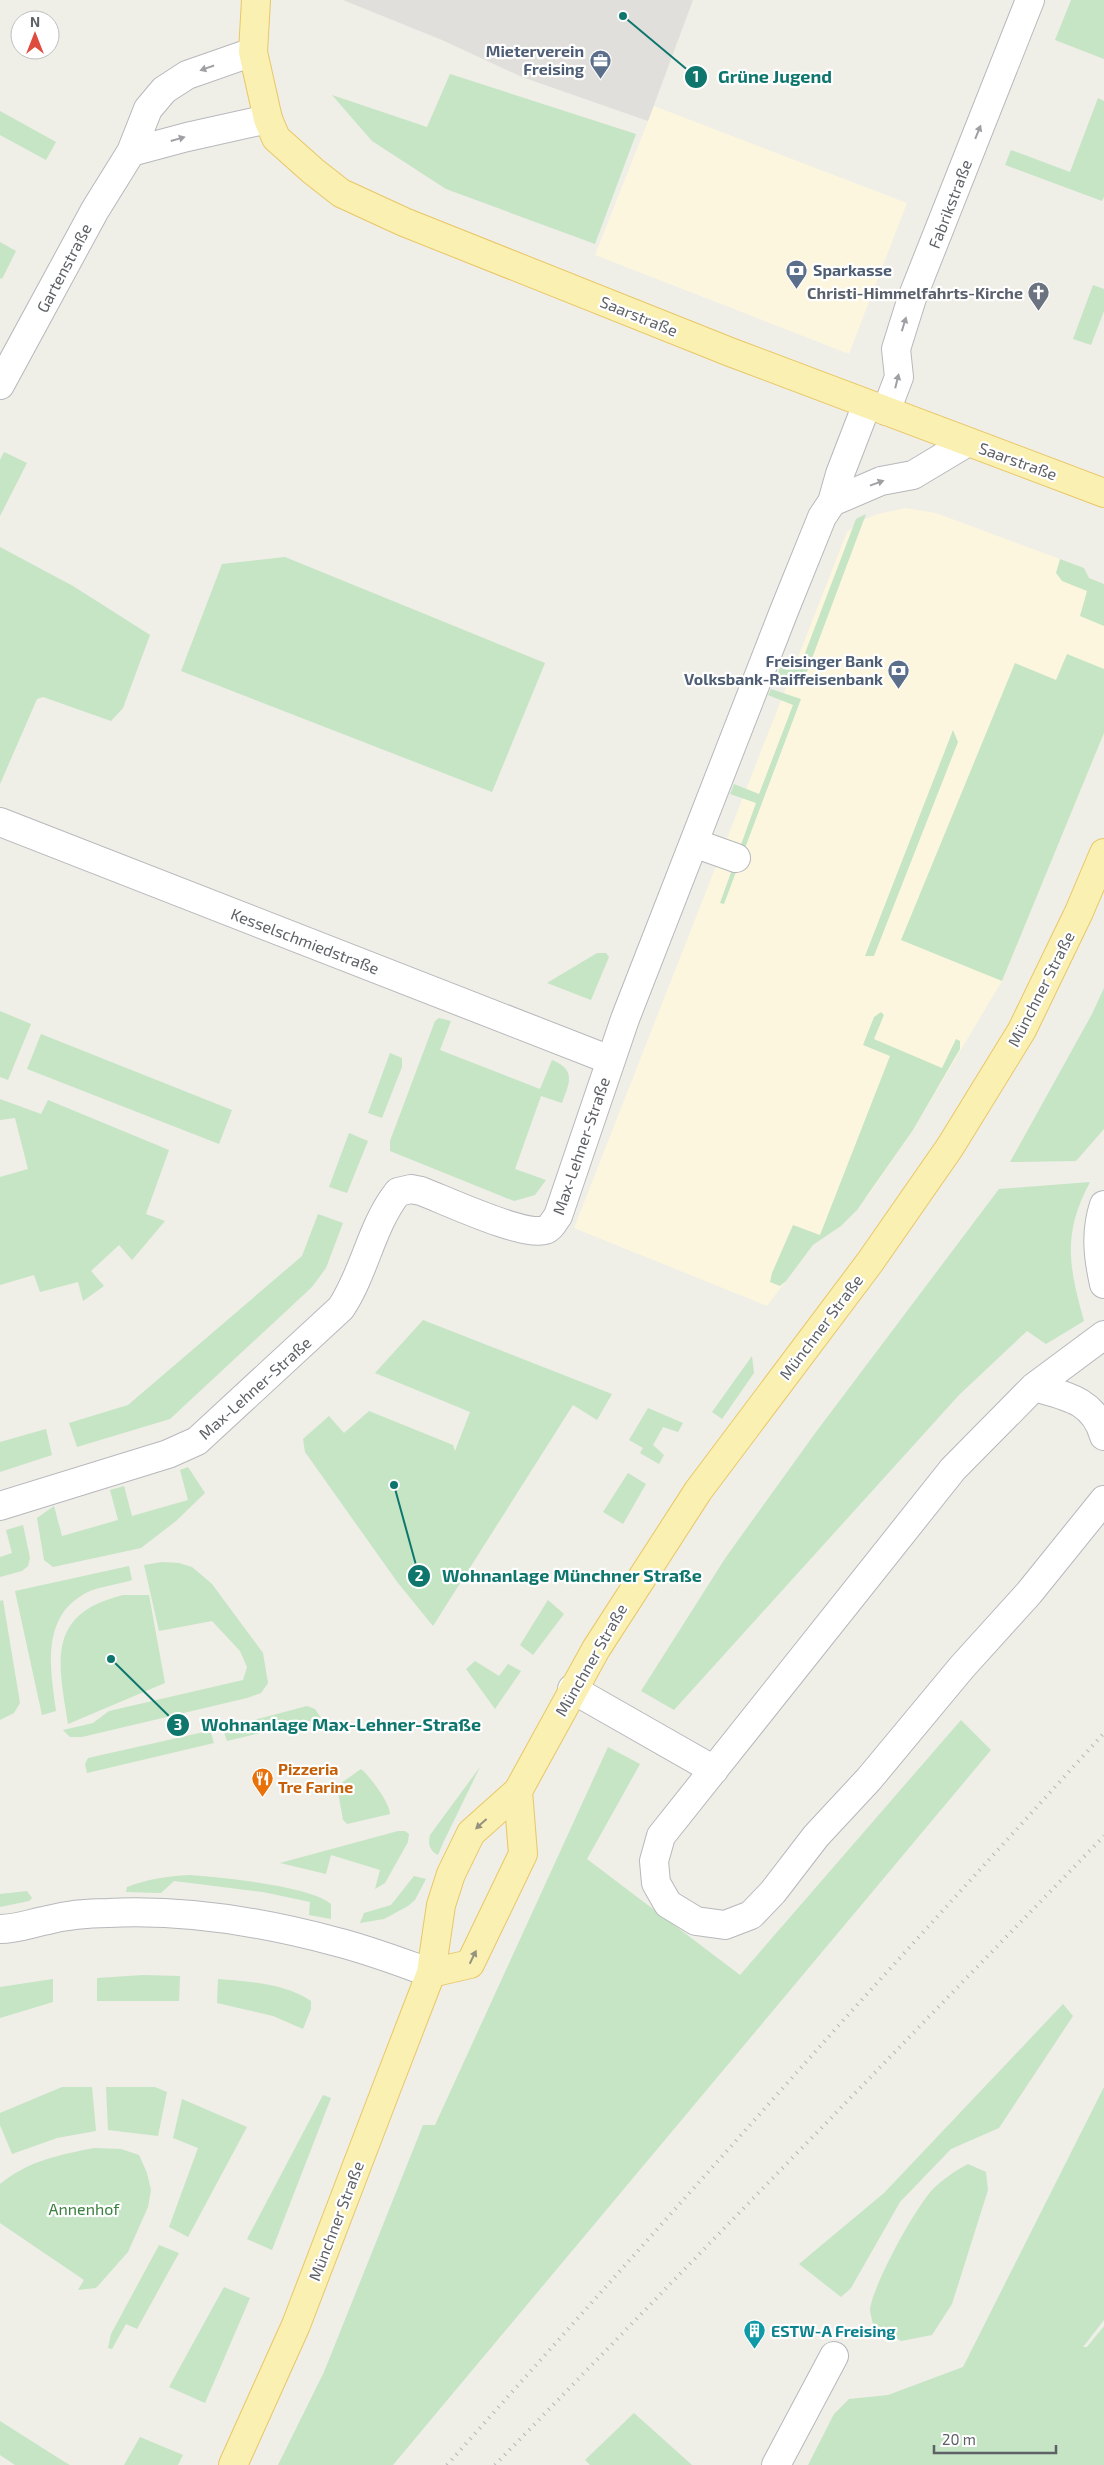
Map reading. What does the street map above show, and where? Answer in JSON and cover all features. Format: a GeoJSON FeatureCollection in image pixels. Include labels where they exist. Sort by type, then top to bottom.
{"type":"FeatureCollection","features":[{"type":"Feature","properties":{"kind":"main road","name":"Saarstraße"},"geometry":{"type":"LineString","coordinates":[[256,0],[253,52],[268,119],[276,138],[313,171],[342,193],[404,222],[730,352],[1104,493]]}},
{"type":"Feature","properties":{"kind":"main road","name":"Münchner Straße"},"geometry":{"type":"LineString","coordinates":[[232,2465],[296,2325],[430,1973],[441,1905],[451,1874],[470,1833],[518,1791],[572,1689],[646,1569],[698,1491],[908,1211],[980,1101],[1022,1030],[1079,912],[1104,853]]}},
{"type":"Feature","properties":{"kind":"main road"},"geometry":{"type":"LineString","coordinates":[[430,1973],[470,1964],[523,1854],[518,1791]]}},
{"type":"Feature","properties":{"kind":"street","name":"Fabrikstraße"},"geometry":{"type":"LineString","coordinates":[[876,407],[900,377],[896,349],[912,298],[1030,0]]}},
{"type":"Feature","properties":{"kind":"street","name":"Gartenstraße"},"geometry":{"type":"LineString","coordinates":[[0,385],[95,210],[131,152],[148,109],[164,90],[186,75],[253,52]]}},
{"type":"Feature","properties":{"kind":"street"},"geometry":{"type":"LineString","coordinates":[[131,152],[268,119]]}},
{"type":"Feature","properties":{"kind":"street","name":"Max-Lehner-Straße"},"geometry":{"type":"LineString","coordinates":[[0,1506],[168,1454],[197,1441],[342,1308],[355,1286],[387,1209],[398,1192],[411,1189],[420,1191],[522,1230],[546,1230],[552,1225],[558,1216],[610,1060],[791,594],[822,517],[832,502],[840,474],[876,407]]}},
{"type":"Feature","properties":{"kind":"street"},"geometry":{"type":"LineString","coordinates":[[832,502],[881,481],[913,475],[968,442]]}},
{"type":"Feature","properties":{"kind":"street","name":"Kesselschmiedstraße"},"geometry":{"type":"LineString","coordinates":[[0,822],[610,1060]]}},
{"type":"Feature","properties":{"kind":"street"},"geometry":{"type":"LineString","coordinates":[[694,843],[736,858]]}},
{"type":"Feature","properties":{"kind":"street"},"geometry":{"type":"LineString","coordinates":[[1104,1205],[1099,1219],[1098,1254],[1104,1284]]}},
{"type":"Feature","properties":{"kind":"street"},"geometry":{"type":"LineString","coordinates":[[1104,1335],[1034,1386],[953,1469],[661,1836],[654,1861],[656,1883],[668,1904],[696,1921],[724,1925],[751,1915],[773,1892],[816,1836],[870,1779],[962,1667],[1029,1593],[1104,1500]]}},
{"type":"Feature","properties":{"kind":"street"},"geometry":{"type":"LineString","coordinates":[[1034,1386],[1075,1399],[1092,1412],[1104,1436]]}},
{"type":"Feature","properties":{"kind":"street"},"geometry":{"type":"LineString","coordinates":[[572,1689],[714,1770]]}},
{"type":"Feature","properties":{"kind":"street"},"geometry":{"type":"LineString","coordinates":[[4,1934],[49,1919],[107,1912],[149,1912],[186,1915],[245,1921],[338,1942],[430,1973]]}},
{"type":"Feature","properties":{"kind":"street"},"geometry":{"type":"LineString","coordinates":[[776,2465],[834,2356]]}},
{"type":"Feature","properties":{"kind":"shaded area"},"geometry":{"type":"Polygon","coordinates":[[[343,0],[693,0],[648,121],[522,77],[442,40],[343,0]]]}},
{"type":"Feature","properties":{"kind":"shaded area"},"geometry":{"type":"Polygon","coordinates":[[[654,106],[907,203],[849,354],[595,255],[654,106]]]}},
{"type":"Feature","properties":{"kind":"shaded area"},"geometry":{"type":"Polygon","coordinates":[[[906,508],[936,513],[1084,568],[1089,578],[1104,584],[1104,733],[1002,981],[913,1130],[870,1193],[841,1226],[813,1245],[767,1306],[574,1228],[847,532],[863,520],[878,514],[906,508]]]}},
{"type":"Feature","properties":{"kind":"green space"},"geometry":{"type":"Polygon","coordinates":[[[1071,0],[1104,0],[1104,59],[1055,40],[1071,0]]]}},
{"type":"Feature","properties":{"kind":"green space"},"geometry":{"type":"Polygon","coordinates":[[[450,74],[636,134],[595,244],[446,189],[372,141],[332,95],[427,127],[450,74]]]}},
{"type":"Feature","properties":{"kind":"green space"},"geometry":{"type":"Polygon","coordinates":[[[1098,98],[1104,101],[1104,197],[1102,201],[1005,165],[1011,150],[1070,172],[1098,98]]]}},
{"type":"Feature","properties":{"kind":"green space"},"geometry":{"type":"Polygon","coordinates":[[[0,111],[56,142],[46,160],[0,135],[0,111]]]}},
{"type":"Feature","properties":{"kind":"green space"},"geometry":{"type":"Polygon","coordinates":[[[0,242],[16,251],[2,279],[0,278],[0,242]]]}},
{"type":"Feature","properties":{"kind":"green space"},"geometry":{"type":"Polygon","coordinates":[[[1093,285],[1104,289],[1104,311],[1091,345],[1073,339],[1093,285]]]}},
{"type":"Feature","properties":{"kind":"green space"},"geometry":{"type":"Polygon","coordinates":[[[4,452],[27,463],[0,516],[0,460],[4,452]]]}},
{"type":"Feature","properties":{"kind":"green space"},"geometry":{"type":"Polygon","coordinates":[[[866,514],[802,685],[777,677],[780,667],[788,670],[799,669],[856,519],[866,514]]]}},
{"type":"Feature","properties":{"kind":"green space"},"geometry":{"type":"Polygon","coordinates":[[[0,547],[73,586],[150,635],[123,708],[111,721],[43,697],[37,699],[0,784],[0,547]]]}},
{"type":"Feature","properties":{"kind":"green space"},"geometry":{"type":"Polygon","coordinates":[[[285,557],[545,663],[492,792],[181,671],[222,564],[285,557]]]}},
{"type":"Feature","properties":{"kind":"green space"},"geometry":{"type":"Polygon","coordinates":[[[1060,559],[1084,568],[1089,578],[1104,584],[1104,626],[1080,616],[1087,591],[1062,581],[1056,573],[1060,559]]]}},
{"type":"Feature","properties":{"kind":"green space"},"geometry":{"type":"Polygon","coordinates":[[[1067,654],[1104,669],[1104,733],[1002,981],[901,940],[1015,663],[1056,680],[1067,654]]]}},
{"type":"Feature","properties":{"kind":"green space"},"geometry":{"type":"Polygon","coordinates":[[[771,689],[801,699],[724,904],[720,903],[756,803],[730,794],[734,784],[759,794],[793,705],[768,695],[771,689]]]}},
{"type":"Feature","properties":{"kind":"green space"},"geometry":{"type":"Polygon","coordinates":[[[953,730],[958,742],[874,956],[865,956],[953,730]]]}},
{"type":"Feature","properties":{"kind":"green space"},"geometry":{"type":"Polygon","coordinates":[[[597,953],[606,953],[609,957],[591,1000],[547,983],[597,953]]]}},
{"type":"Feature","properties":{"kind":"green space"},"geometry":{"type":"Polygon","coordinates":[[[1104,988],[1104,1129],[1076,1161],[1010,1162],[1092,1014],[1104,988]]]}},
{"type":"Feature","properties":{"kind":"green space"},"geometry":{"type":"Polygon","coordinates":[[[0,1011],[31,1024],[8,1080],[0,1077],[0,1011]]]}},
{"type":"Feature","properties":{"kind":"green space"},"geometry":{"type":"Polygon","coordinates":[[[881,1012],[884,1015],[874,1039],[942,1068],[956,1039],[960,1041],[960,1049],[913,1130],[857,1210],[841,1226],[813,1245],[786,1281],[780,1286],[770,1282],[772,1273],[793,1225],[820,1235],[890,1056],[863,1045],[874,1017],[881,1012]]]}},
{"type":"Feature","properties":{"kind":"green space"},"geometry":{"type":"Polygon","coordinates":[[[439,1018],[451,1021],[440,1050],[540,1089],[552,1060],[565,1068],[568,1073],[569,1083],[562,1103],[541,1096],[515,1169],[546,1180],[535,1195],[514,1201],[390,1151],[390,1141],[435,1021],[439,1018]]]}},
{"type":"Feature","properties":{"kind":"green space"},"geometry":{"type":"Polygon","coordinates":[[[41,1034],[232,1110],[219,1144],[27,1069],[41,1034]]]}},
{"type":"Feature","properties":{"kind":"green space"},"geometry":{"type":"Polygon","coordinates":[[[390,1053],[402,1058],[402,1067],[382,1118],[368,1113],[390,1053]]]}},
{"type":"Feature","properties":{"kind":"green space"},"geometry":{"type":"Polygon","coordinates":[[[0,1099],[41,1114],[48,1100],[169,1150],[146,1214],[165,1221],[132,1260],[119,1245],[91,1271],[104,1286],[83,1301],[78,1282],[40,1292],[34,1275],[0,1285],[0,1177],[28,1169],[15,1118],[0,1120],[0,1099]]]}},
{"type":"Feature","properties":{"kind":"green space"},"geometry":{"type":"Polygon","coordinates":[[[349,1133],[368,1141],[347,1193],[329,1187],[349,1133]]]}},
{"type":"Feature","properties":{"kind":"green space"},"geometry":{"type":"Polygon","coordinates":[[[1090,1182],[1075,1218],[1071,1251],[1075,1284],[1084,1321],[1046,1344],[1027,1331],[959,1395],[674,1710],[641,1691],[726,1557],[816,1432],[999,1189],[1090,1182]]]}},
{"type":"Feature","properties":{"kind":"green space"},"geometry":{"type":"Polygon","coordinates":[[[318,1214],[343,1223],[326,1268],[312,1287],[170,1419],[77,1447],[69,1423],[128,1405],[302,1256],[318,1214]]]}},
{"type":"Feature","properties":{"kind":"green space"},"geometry":{"type":"Polygon","coordinates":[[[423,1320],[612,1394],[597,1420],[573,1405],[433,1626],[398,1583],[305,1452],[303,1439],[329,1416],[344,1433],[369,1411],[453,1445],[455,1451],[470,1412],[375,1373],[423,1320]]]}},
{"type":"Feature","properties":{"kind":"green space"},"geometry":{"type":"Polygon","coordinates":[[[752,1356],[754,1373],[722,1419],[712,1412],[752,1356]]]}},
{"type":"Feature","properties":{"kind":"green space"},"geometry":{"type":"Polygon","coordinates":[[[648,1408],[683,1423],[678,1432],[663,1427],[653,1445],[664,1455],[659,1464],[640,1453],[643,1448],[629,1440],[648,1408]]]}},
{"type":"Feature","properties":{"kind":"green space"},"geometry":{"type":"Polygon","coordinates":[[[46,1429],[52,1455],[0,1472],[0,1442],[46,1429]]]}},
{"type":"Feature","properties":{"kind":"green space"},"geometry":{"type":"Polygon","coordinates":[[[188,1467],[205,1493],[176,1521],[141,1548],[53,1567],[44,1560],[37,1518],[54,1506],[62,1536],[118,1520],[110,1490],[124,1486],[132,1516],[188,1500],[180,1470],[188,1467]]]}},
{"type":"Feature","properties":{"kind":"green space"},"geometry":{"type":"Polygon","coordinates":[[[628,1473],[646,1484],[623,1524],[603,1512],[628,1473]]]}},
{"type":"Feature","properties":{"kind":"green space"},"geometry":{"type":"Polygon","coordinates":[[[23,1525],[30,1558],[28,1566],[22,1571],[0,1577],[0,1557],[12,1553],[6,1530],[23,1525]]]}},
{"type":"Feature","properties":{"kind":"green space"},"geometry":{"type":"Polygon","coordinates":[[[162,1562],[179,1563],[192,1567],[212,1584],[263,1653],[268,1683],[261,1693],[247,1698],[82,1737],[70,1737],[63,1730],[93,1723],[109,1711],[243,1680],[247,1667],[240,1651],[212,1621],[159,1631],[144,1565],[162,1562]]]}},
{"type":"Feature","properties":{"kind":"green space"},"geometry":{"type":"Polygon","coordinates":[[[129,1566],[132,1580],[90,1591],[74,1601],[63,1613],[56,1627],[52,1643],[52,1677],[56,1711],[42,1715],[15,1591],[129,1566]]]}},
{"type":"Feature","properties":{"kind":"green space"},"geometry":{"type":"Polygon","coordinates":[[[123,1595],[149,1595],[165,1683],[68,1724],[61,1661],[63,1643],[69,1628],[81,1614],[98,1603],[123,1595]]]}},
{"type":"Feature","properties":{"kind":"green space"},"geometry":{"type":"Polygon","coordinates":[[[3,1600],[20,1703],[14,1713],[0,1720],[0,1601],[3,1600]]]}},
{"type":"Feature","properties":{"kind":"green space"},"geometry":{"type":"Polygon","coordinates":[[[548,1600],[564,1614],[533,1655],[520,1645],[548,1600]]]}},
{"type":"Feature","properties":{"kind":"green space"},"geometry":{"type":"Polygon","coordinates":[[[475,1661],[499,1676],[508,1664],[521,1671],[495,1709],[466,1669],[475,1661]]]}},
{"type":"Feature","properties":{"kind":"green space"},"geometry":{"type":"Polygon","coordinates":[[[307,1706],[315,1709],[321,1718],[227,1741],[224,1732],[227,1727],[307,1706]]]}},
{"type":"Feature","properties":{"kind":"green space"},"geometry":{"type":"Polygon","coordinates":[[[961,1720],[991,1750],[393,2465],[278,2465],[324,2372],[423,2125],[435,2125],[608,1747],[640,1764],[587,1859],[740,1975],[961,1720]]]}},
{"type":"Feature","properties":{"kind":"green space"},"geometry":{"type":"Polygon","coordinates":[[[204,1732],[211,1733],[214,1743],[87,1773],[85,1764],[88,1758],[204,1732]]]}},
{"type":"Feature","properties":{"kind":"green space"},"geometry":{"type":"Polygon","coordinates":[[[480,1767],[438,1855],[430,1846],[430,1835],[480,1767]]]}},
{"type":"Feature","properties":{"kind":"green space"},"geometry":{"type":"Polygon","coordinates":[[[361,1769],[387,1803],[390,1814],[347,1824],[343,1820],[337,1786],[361,1769]]]}},
{"type":"Feature","properties":{"kind":"green space"},"geometry":{"type":"Polygon","coordinates":[[[398,1831],[405,1831],[409,1834],[408,1842],[385,1883],[375,1889],[380,1870],[331,1855],[326,1874],[280,1863],[398,1831]]]}},
{"type":"Feature","properties":{"kind":"green space"},"geometry":{"type":"Polygon","coordinates":[[[190,1875],[285,1887],[305,1892],[331,1904],[331,1919],[309,1915],[310,1902],[263,1892],[174,1881],[161,1893],[126,1892],[127,1887],[142,1882],[190,1875]]]}},
{"type":"Feature","properties":{"kind":"green space"},"geometry":{"type":"Polygon","coordinates":[[[414,1876],[426,1879],[415,1900],[384,1919],[360,1923],[364,1913],[391,1905],[414,1876]]]}},
{"type":"Feature","properties":{"kind":"green space"},"geometry":{"type":"Polygon","coordinates":[[[27,1891],[32,1898],[29,1901],[0,1907],[0,1894],[27,1891]]]}},
{"type":"Feature","properties":{"kind":"green space"},"geometry":{"type":"Polygon","coordinates":[[[143,1975],[180,1976],[179,2001],[97,2001],[97,1978],[143,1975]]]}},
{"type":"Feature","properties":{"kind":"green space"},"geometry":{"type":"Polygon","coordinates":[[[53,1979],[53,2002],[0,2018],[0,1987],[53,1979]]]}},
{"type":"Feature","properties":{"kind":"green space"},"geometry":{"type":"Polygon","coordinates":[[[218,1979],[254,1982],[278,1987],[301,1995],[311,2001],[311,2009],[303,2029],[273,2016],[217,2003],[218,1979]]]}},
{"type":"Feature","properties":{"kind":"green space"},"geometry":{"type":"Polygon","coordinates":[[[1063,2004],[1073,2016],[999,2128],[951,2149],[900,2202],[851,2288],[841,2297],[799,2264],[884,2193],[1063,2004]]]}},
{"type":"Feature","properties":{"kind":"green space"},"geometry":{"type":"Polygon","coordinates":[[[62,2087],[92,2087],[96,2131],[57,2138],[12,2154],[0,2125],[0,2113],[62,2087]]]}},
{"type":"Feature","properties":{"kind":"green space"},"geometry":{"type":"Polygon","coordinates":[[[106,2087],[155,2087],[167,2092],[158,2136],[108,2130],[106,2087]]]}},
{"type":"Feature","properties":{"kind":"green space"},"geometry":{"type":"Polygon","coordinates":[[[1104,2087],[1104,2320],[1083,2347],[1087,2347],[1104,2326],[1104,2465],[808,2465],[834,2414],[849,2399],[888,2395],[963,2367],[1104,2087]]]}},
{"type":"Feature","properties":{"kind":"green space"},"geometry":{"type":"Polygon","coordinates":[[[323,2095],[331,2098],[272,2250],[247,2239],[323,2095]]]}},
{"type":"Feature","properties":{"kind":"green space"},"geometry":{"type":"Polygon","coordinates":[[[182,2099],[247,2127],[188,2237],[169,2227],[198,2148],[173,2138],[182,2099]]]}},
{"type":"Feature","properties":{"kind":"green space","name":"Annenhof"},"geometry":{"type":"Polygon","coordinates":[[[94,2148],[121,2149],[139,2155],[147,2173],[151,2190],[148,2207],[128,2252],[96,2288],[78,2290],[84,2280],[0,2223],[0,2184],[33,2164],[56,2156],[94,2148]]]}},
{"type":"Feature","properties":{"kind":"green space"},"geometry":{"type":"Polygon","coordinates":[[[968,2164],[986,2172],[988,2190],[952,2304],[932,2335],[901,2341],[873,2324],[870,2309],[873,2297],[896,2246],[925,2199],[945,2179],[968,2164]]]}},
{"type":"Feature","properties":{"kind":"green space"},"geometry":{"type":"Polygon","coordinates":[[[159,2245],[179,2253],[137,2329],[126,2324],[112,2349],[108,2348],[111,2334],[159,2245]]]}},
{"type":"Feature","properties":{"kind":"green space"},"geometry":{"type":"Polygon","coordinates":[[[224,2287],[250,2298],[205,2403],[169,2387],[224,2287]]]}},
{"type":"Feature","properties":{"kind":"green space"},"geometry":{"type":"Polygon","coordinates":[[[634,2413],[692,2465],[590,2465],[585,2460],[634,2413]]]}},
{"type":"Feature","properties":{"kind":"green space"},"geometry":{"type":"Polygon","coordinates":[[[0,2421],[70,2465],[15,2465],[0,2455],[0,2421]]]}},
{"type":"Feature","properties":{"kind":"green space"},"geometry":{"type":"Polygon","coordinates":[[[140,2437],[183,2455],[178,2465],[124,2465],[140,2437]]]}},
{"type":"Feature","properties":{"kind":"railway"},"geometry":{"type":"LineString","coordinates":[[447,2465],[848,2015],[1104,1733]]}},
{"type":"Feature","properties":{"kind":"railway"},"geometry":{"type":"LineString","coordinates":[[495,2465],[1104,1836]]}},
{"type":"Feature","properties":{"kind":"place","name":"Grüne Jugend"},"geometry":{"type":"Point","coordinates":[623,16]}},
{"type":"Feature","properties":{"kind":"place","name":"Mieterverein Freising"},"geometry":{"type":"Point","coordinates":[600,79]}},
{"type":"Feature","properties":{"kind":"place","name":"Sparkasse"},"geometry":{"type":"Point","coordinates":[797,289]}},
{"type":"Feature","properties":{"kind":"place","name":"Christi-Himmelfahrts-Kirche"},"geometry":{"type":"Point","coordinates":[1039,312]}},
{"type":"Feature","properties":{"kind":"place","name":"Freisinger Bank Volksbank-Raiffeisenbank"},"geometry":{"type":"Point","coordinates":[899,689]}},
{"type":"Feature","properties":{"kind":"place","name":"Wohnanlage Münchner Straße"},"geometry":{"type":"Point","coordinates":[394,1485]}},
{"type":"Feature","properties":{"kind":"place","name":"Wohnanlage Max-Lehner-Straße"},"geometry":{"type":"Point","coordinates":[111,1659]}},
{"type":"Feature","properties":{"kind":"place","name":"Pizzeria Tre Farine"},"geometry":{"type":"Point","coordinates":[262,1797]}},
{"type":"Feature","properties":{"kind":"place","name":"ESTW-A Freising"},"geometry":{"type":"Point","coordinates":[755,2350]}}]}
